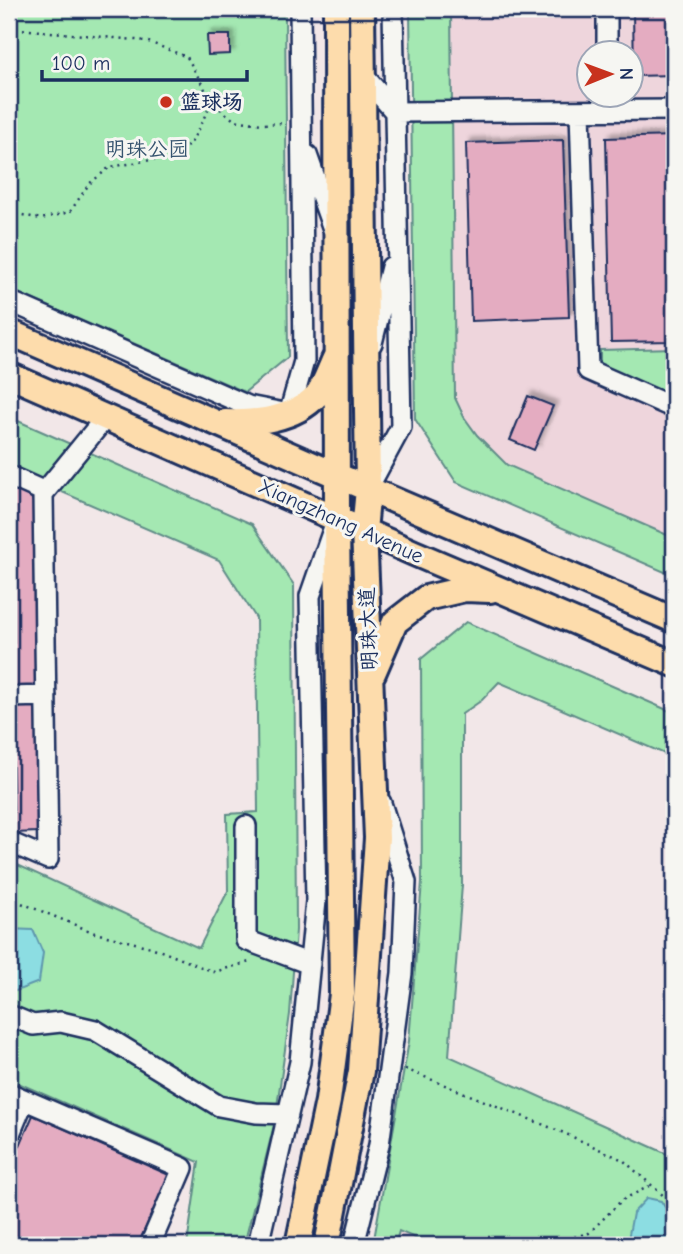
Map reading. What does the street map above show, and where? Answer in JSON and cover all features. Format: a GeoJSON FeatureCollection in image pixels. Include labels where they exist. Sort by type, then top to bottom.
{"type":"FeatureCollection","features":[{"type":"Feature","properties":{"kind":"main road","name":"明珠大道"},"geometry":{"type":"LineString","coordinates":[[298,1245],[328,1101],[342,994],[337,519],[336,9]]}},
{"type":"Feature","properties":{"kind":"main road","name":"明珠大道"},"geometry":{"type":"LineString","coordinates":[[327,1245],[361,1071],[377,838],[364,531],[368,489],[362,9]]}},
{"type":"Feature","properties":{"kind":"main road","name":"Xiangzhang Avenue"},"geometry":{"type":"LineString","coordinates":[[9,332],[674,620]]}},
{"type":"Feature","properties":{"kind":"main road"},"geometry":{"type":"LineString","coordinates":[[214,421],[255,423],[289,414],[317,395],[338,352]]}},
{"type":"Feature","properties":{"kind":"main road","name":"Xiangzhang Avenue"},"geometry":{"type":"LineString","coordinates":[[9,375],[674,664]]}},
{"type":"Feature","properties":{"kind":"main road"},"geometry":{"type":"LineString","coordinates":[[370,680],[395,622],[426,598],[465,589],[501,590]]}},
{"type":"Feature","properties":{"kind":"street"},"geometry":{"type":"LineString","coordinates":[[9,301],[247,406],[289,414],[304,361],[300,9]]}},
{"type":"Feature","properties":{"kind":"street"},"geometry":{"type":"LineString","coordinates":[[368,489],[401,427],[393,9]]}},
{"type":"Feature","properties":{"kind":"street"},"geometry":{"type":"LineString","coordinates":[[607,9],[607,38]]}},
{"type":"Feature","properties":{"kind":"street"},"geometry":{"type":"LineString","coordinates":[[363,75],[395,113]]}},
{"type":"Feature","properties":{"kind":"street"},"geometry":{"type":"LineString","coordinates":[[644,107],[674,110]]}},
{"type":"Feature","properties":{"kind":"street"},"geometry":{"type":"LineString","coordinates":[[395,113],[580,111],[590,108]]}},
{"type":"Feature","properties":{"kind":"street"},"geometry":{"type":"LineString","coordinates":[[580,111],[589,370],[674,408]]}},
{"type":"Feature","properties":{"kind":"street"},"geometry":{"type":"LineString","coordinates":[[301,132],[337,241]]}},
{"type":"Feature","properties":{"kind":"street"},"geometry":{"type":"LineString","coordinates":[[366,364],[397,241]]}},
{"type":"Feature","properties":{"kind":"street"},"geometry":{"type":"LineString","coordinates":[[9,842],[48,859],[45,492],[105,418]]}},
{"type":"Feature","properties":{"kind":"street"},"geometry":{"type":"LineString","coordinates":[[9,476],[45,492]]}},
{"type":"Feature","properties":{"kind":"street"},"geometry":{"type":"LineString","coordinates":[[258,1245],[300,1062],[316,901],[310,596],[337,519]]}},
{"type":"Feature","properties":{"kind":"street"},"geometry":{"type":"LineString","coordinates":[[9,697],[46,696]]}},
{"type":"Feature","properties":{"kind":"street"},"geometry":{"type":"LineString","coordinates":[[354,1245],[379,1145],[402,973],[406,881],[374,781]]}},
{"type":"Feature","properties":{"kind":"street"},"geometry":{"type":"LineString","coordinates":[[246,826],[246,940],[310,964]]}},
{"type":"Feature","properties":{"kind":"street"},"geometry":{"type":"LineString","coordinates":[[9,1015],[33,1025],[61,1022],[95,1030],[219,1105],[256,1113],[288,1114]]}},
{"type":"Feature","properties":{"kind":"street"},"geometry":{"type":"LineString","coordinates":[[9,1136],[17,1097],[183,1168],[150,1245]]}},
{"type":"Feature","properties":{"kind":"path"},"geometry":{"type":"LineString","coordinates":[[9,29],[146,41],[187,57],[212,102],[234,120],[301,132]]}},
{"type":"Feature","properties":{"kind":"path"},"geometry":{"type":"LineString","coordinates":[[9,212],[41,219],[70,212],[89,184],[110,167],[163,158],[190,145],[212,102]]}},
{"type":"Feature","properties":{"kind":"path"},"geometry":{"type":"LineString","coordinates":[[9,898],[94,933],[151,947],[214,972],[282,953]]}},
{"type":"Feature","properties":{"kind":"path"},"geometry":{"type":"LineString","coordinates":[[390,1063],[541,1123],[623,1160],[674,1205]]}},
{"type":"Feature","properties":{"kind":"path"},"geometry":{"type":"LineString","coordinates":[[549,1245],[549,1242],[589,1233],[622,1200],[652,1185]]}},
{"type":"Feature","properties":{"kind":"shaded area"},"geometry":{"type":"Polygon","coordinates":[[[451,9],[674,9],[674,538],[507,465],[477,435],[455,398],[451,9]]]}},
{"type":"Feature","properties":{"kind":"shaded area"},"geometry":{"type":"Polygon","coordinates":[[[398,1231],[431,1245],[395,1245],[398,1231]]]}},
{"type":"Feature","properties":{"kind":"green space","name":"明珠公园"},"geometry":{"type":"Polygon","coordinates":[[[9,9],[285,9],[288,357],[245,392],[9,289],[9,9]]]}},
{"type":"Feature","properties":{"kind":"green space"},"geometry":{"type":"Polygon","coordinates":[[[410,9],[451,9],[455,398],[477,435],[507,465],[674,538],[674,576],[456,482],[415,419],[410,9]]]}},
{"type":"Feature","properties":{"kind":"green space"},"geometry":{"type":"Polygon","coordinates":[[[674,348],[674,401],[600,368],[600,350],[674,348]]]}},
{"type":"Feature","properties":{"kind":"green space"},"geometry":{"type":"Polygon","coordinates":[[[9,417],[252,524],[294,585],[296,930],[290,1014],[275,1121],[244,1245],[187,1245],[199,1162],[9,1079],[9,861],[199,948],[228,891],[227,814],[258,812],[256,618],[219,560],[9,469],[9,417]]]}},
{"type":"Feature","properties":{"kind":"green space"},"geometry":{"type":"Polygon","coordinates":[[[466,622],[674,713],[674,758],[499,682],[482,700],[462,714],[462,885],[449,1056],[674,1157],[674,1245],[431,1245],[399,1231],[395,1245],[373,1245],[409,1041],[422,882],[421,659],[466,622]]]}},
{"type":"Feature","properties":{"kind":"water"},"geometry":{"type":"Polygon","coordinates":[[[9,929],[33,930],[43,953],[39,982],[16,991],[9,990],[9,929]]]}},
{"type":"Feature","properties":{"kind":"water"},"geometry":{"type":"Polygon","coordinates":[[[647,1198],[661,1201],[674,1221],[674,1245],[627,1245],[633,1213],[647,1198]]]}},
{"type":"Feature","properties":{"kind":"building"},"geometry":{"type":"Polygon","coordinates":[[[633,9],[674,9],[674,75],[644,76],[644,38],[633,38],[633,9]]]}},
{"type":"Feature","properties":{"kind":"building"},"geometry":{"type":"Polygon","coordinates":[[[207,35],[230,35],[230,54],[208,55],[207,35]]]}},
{"type":"Feature","properties":{"kind":"building"},"geometry":{"type":"Polygon","coordinates":[[[674,136],[674,341],[611,342],[606,138],[674,136]]]}},
{"type":"Feature","properties":{"kind":"building"},"geometry":{"type":"Polygon","coordinates":[[[563,140],[569,317],[471,321],[466,143],[563,140]]]}},
{"type":"Feature","properties":{"kind":"building"},"geometry":{"type":"Polygon","coordinates":[[[528,396],[553,406],[534,450],[510,440],[528,396]]]}},
{"type":"Feature","properties":{"kind":"building"},"geometry":{"type":"Polygon","coordinates":[[[9,484],[29,492],[38,514],[38,688],[14,688],[14,519],[9,511],[9,484]]]}},
{"type":"Feature","properties":{"kind":"building"},"geometry":{"type":"Polygon","coordinates":[[[12,705],[36,705],[38,832],[14,833],[12,705]]]}},
{"type":"Feature","properties":{"kind":"building"},"geometry":{"type":"Polygon","coordinates":[[[33,1115],[169,1175],[138,1245],[9,1245],[9,1171],[33,1115]]]}},
{"type":"Feature","properties":{"kind":"place","name":"篮球场"},"geometry":{"type":"Point","coordinates":[166,102]}}]}
